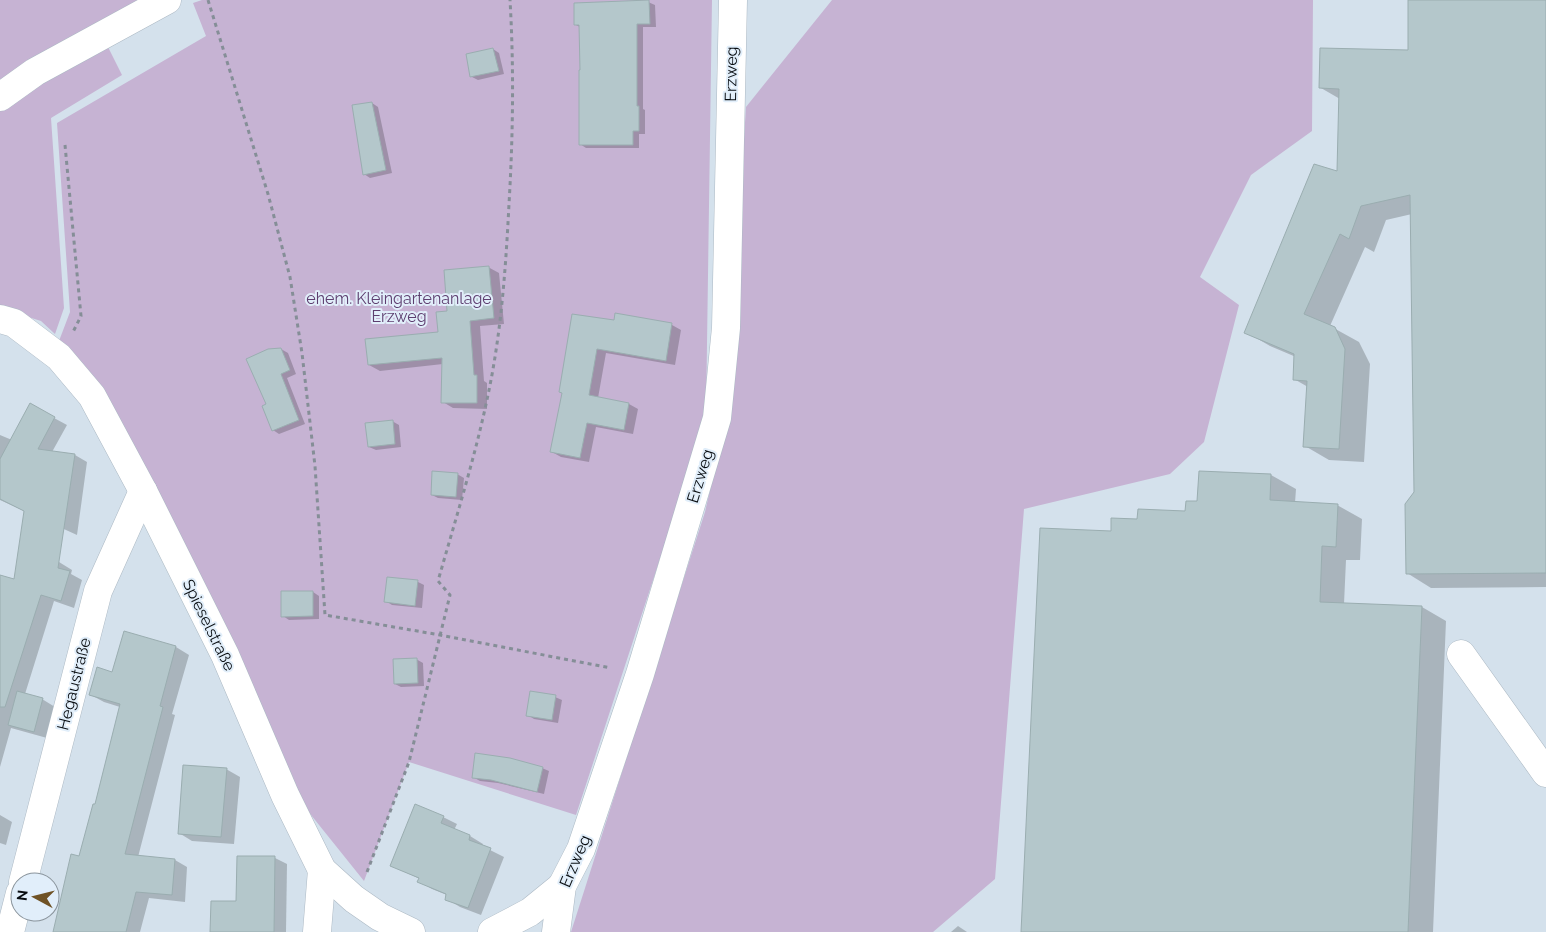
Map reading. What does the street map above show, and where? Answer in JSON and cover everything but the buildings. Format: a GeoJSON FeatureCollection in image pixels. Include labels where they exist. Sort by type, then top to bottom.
{"type":"FeatureCollection","features":[{"type":"Feature","properties":{"kind":"street"},"geometry":{"type":"LineString","coordinates":[[0,97],[35,72],[167,0]]}},
{"type":"Feature","properties":{"kind":"street","name":"Erzweg"},"geometry":{"type":"LineString","coordinates":[[556,932],[562,886],[581,849],[640,674],[717,418],[726,328],[733,0]]}},
{"type":"Feature","properties":{"kind":"street","name":"Spieselstraße"},"geometry":{"type":"LineString","coordinates":[[0,319],[14,323],[60,357],[92,396],[143,492],[225,656],[285,795],[322,870],[354,899],[380,917],[411,932]]}},
{"type":"Feature","properties":{"kind":"street","name":"Hegaustraße"},"geometry":{"type":"LineString","coordinates":[[26,872],[98,590],[143,492]]}},
{"type":"Feature","properties":{"kind":"street"},"geometry":{"type":"LineString","coordinates":[[1461,654],[1546,773]]}},
{"type":"Feature","properties":{"kind":"street"},"geometry":{"type":"LineString","coordinates":[[317,932],[322,870]]}},
{"type":"Feature","properties":{"kind":"street"},"geometry":{"type":"LineString","coordinates":[[492,932],[530,912],[562,886]]}},
{"type":"Feature","properties":{"kind":"path"},"geometry":{"type":"LineString","coordinates":[[208,0],[268,194],[290,277],[302,353],[315,466],[325,615],[440,635],[640,674]]}},
{"type":"Feature","properties":{"kind":"path"},"geometry":{"type":"LineString","coordinates":[[354,899],[364,881],[409,762],[450,595],[438,581],[470,472],[491,380],[506,276],[514,56],[510,0]]}},
{"type":"Feature","properties":{"kind":"path"},"geometry":{"type":"LineString","coordinates":[[60,357],[81,316],[65,145]]}},
{"type":"Feature","properties":{"kind":"green space"},"geometry":{"type":"Polygon","coordinates":[[[0,0],[142,0],[0,86],[0,0]]]}},
{"type":"Feature","properties":{"kind":"green space","name":"ehem. Kleingartenanlage Erzweg"},"geometry":{"type":"Polygon","coordinates":[[[202,0],[712,0],[706,413],[576,815],[409,762],[364,881],[295,795],[59,341],[70,312],[57,123],[206,36],[193,3],[202,0]]]}},
{"type":"Feature","properties":{"kind":"green space"},"geometry":{"type":"Polygon","coordinates":[[[832,0],[1313,0],[1312,131],[1251,175],[1200,277],[1239,305],[1204,442],[1170,474],[1024,509],[995,879],[933,932],[571,932],[705,512],[726,421],[746,107],[832,0]]]}},
{"type":"Feature","properties":{"kind":"green space"},"geometry":{"type":"Polygon","coordinates":[[[107,45],[122,75],[51,118],[64,308],[55,334],[41,321],[0,308],[0,104],[107,45]]]}}]}
